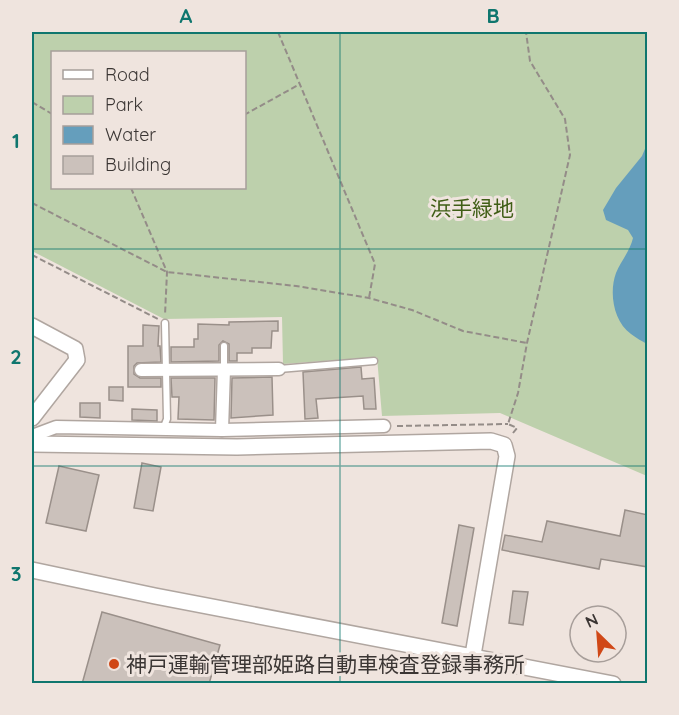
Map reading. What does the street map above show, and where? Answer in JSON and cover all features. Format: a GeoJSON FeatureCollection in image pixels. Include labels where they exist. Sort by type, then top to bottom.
{"type":"FeatureCollection","features":[{"type":"Feature","properties":{"kind":"street"},"geometry":{"type":"LineString","coordinates":[[32,326],[75,349],[77,360],[32,418]]}},
{"type":"Feature","properties":{"kind":"street"},"geometry":{"type":"LineString","coordinates":[[222,430],[224,369]]}},
{"type":"Feature","properties":{"kind":"street"},"geometry":{"type":"LineString","coordinates":[[141,370],[279,369]]}},
{"type":"Feature","properties":{"kind":"street"},"geometry":{"type":"LineString","coordinates":[[32,436],[56,427],[222,430],[384,426]]}},
{"type":"Feature","properties":{"kind":"street"},"geometry":{"type":"LineString","coordinates":[[32,444],[237,447],[491,441],[504,445],[507,456],[473,655]]}},
{"type":"Feature","properties":{"kind":"street"},"geometry":{"type":"LineString","coordinates":[[32,570],[155,596],[473,655],[588,681],[613,684]]}},
{"type":"Feature","properties":{"kind":"lane"},"geometry":{"type":"LineString","coordinates":[[163,430],[167,419],[165,323]]}},
{"type":"Feature","properties":{"kind":"lane"},"geometry":{"type":"LineString","coordinates":[[224,346],[224,369]]}},
{"type":"Feature","properties":{"kind":"lane"},"geometry":{"type":"LineString","coordinates":[[279,369],[374,361]]}},
{"type":"Feature","properties":{"kind":"path"},"geometry":{"type":"LineString","coordinates":[[278,32],[375,264],[369,298]]}},
{"type":"Feature","properties":{"kind":"path"},"geometry":{"type":"LineString","coordinates":[[508,424],[518,393],[527,343],[570,155],[565,119],[530,61],[526,32]]}},
{"type":"Feature","properties":{"kind":"path"},"geometry":{"type":"LineString","coordinates":[[246,114],[300,84]]}},
{"type":"Feature","properties":{"kind":"path"},"geometry":{"type":"LineString","coordinates":[[32,103],[51,113]]}},
{"type":"Feature","properties":{"kind":"path"},"geometry":{"type":"LineString","coordinates":[[32,255],[165,323],[167,272],[131,189]]}},
{"type":"Feature","properties":{"kind":"path"},"geometry":{"type":"LineString","coordinates":[[32,203],[167,272],[296,286],[369,298],[412,310],[463,331],[527,343]]}},
{"type":"Feature","properties":{"kind":"path"},"geometry":{"type":"LineString","coordinates":[[384,426],[508,424],[517,428],[504,445]]}},
{"type":"Feature","properties":{"kind":"green space","name":"浜手緑地"},"geometry":{"type":"Polygon","coordinates":[[[32,32],[647,32],[647,476],[500,413],[382,416],[377,357],[283,364],[282,317],[164,319],[32,251],[32,32]]]}},
{"type":"Feature","properties":{"kind":"water"},"geometry":{"type":"Polygon","coordinates":[[[647,144],[647,344],[625,328],[616,314],[613,297],[614,281],[633,238],[628,230],[606,220],[603,210],[616,188],[642,156],[647,144]]]}},
{"type":"Feature","properties":{"kind":"building"},"geometry":{"type":"Polygon","coordinates":[[[278,321],[278,331],[272,331],[271,348],[252,348],[252,353],[237,353],[237,361],[229,361],[229,344],[223,341],[219,345],[219,361],[171,362],[171,347],[194,347],[194,339],[198,339],[198,324],[229,325],[229,322],[278,321]]]}},
{"type":"Feature","properties":{"kind":"building"},"geometry":{"type":"Polygon","coordinates":[[[143,325],[159,326],[158,346],[160,346],[161,362],[137,363],[134,366],[134,374],[140,378],[161,378],[161,387],[128,387],[128,346],[143,346],[143,325]]]}},
{"type":"Feature","properties":{"kind":"building"},"geometry":{"type":"Polygon","coordinates":[[[361,367],[362,379],[374,378],[376,409],[364,409],[363,396],[316,399],[318,418],[305,419],[303,372],[361,367]]]}},
{"type":"Feature","properties":{"kind":"building"},"geometry":{"type":"Polygon","coordinates":[[[272,377],[273,415],[231,418],[232,378],[272,377]]]}},
{"type":"Feature","properties":{"kind":"building"},"geometry":{"type":"Polygon","coordinates":[[[171,378],[215,378],[214,420],[178,419],[179,397],[172,397],[171,378]]]}},
{"type":"Feature","properties":{"kind":"building"},"geometry":{"type":"Polygon","coordinates":[[[109,387],[123,387],[123,401],[109,400],[109,387]]]}},
{"type":"Feature","properties":{"kind":"building"},"geometry":{"type":"Polygon","coordinates":[[[80,403],[100,403],[100,418],[80,417],[80,403]]]}},
{"type":"Feature","properties":{"kind":"building"},"geometry":{"type":"Polygon","coordinates":[[[132,409],[157,410],[157,421],[132,420],[132,409]]]}},
{"type":"Feature","properties":{"kind":"building"},"geometry":{"type":"Polygon","coordinates":[[[142,463],[161,467],[153,511],[134,508],[142,463]]]}},
{"type":"Feature","properties":{"kind":"building"},"geometry":{"type":"Polygon","coordinates":[[[59,466],[99,475],[86,531],[46,523],[59,466]]]}},
{"type":"Feature","properties":{"kind":"building"},"geometry":{"type":"Polygon","coordinates":[[[625,510],[648,515],[648,567],[601,559],[599,569],[502,550],[505,535],[542,542],[547,521],[620,536],[625,510]]]}},
{"type":"Feature","properties":{"kind":"building"},"geometry":{"type":"Polygon","coordinates":[[[459,525],[474,528],[457,626],[442,623],[459,525]]]}},
{"type":"Feature","properties":{"kind":"building"},"geometry":{"type":"Polygon","coordinates":[[[513,591],[528,592],[523,625],[509,623],[513,591]]]}},
{"type":"Feature","properties":{"kind":"building"},"geometry":{"type":"Polygon","coordinates":[[[102,612],[220,645],[209,684],[82,684],[102,612]]]}},
{"type":"Feature","properties":{"kind":"place","name":"神戸運輸管理部姫路自動車検査登録事務所"},"geometry":{"type":"Point","coordinates":[114,664]}}]}
